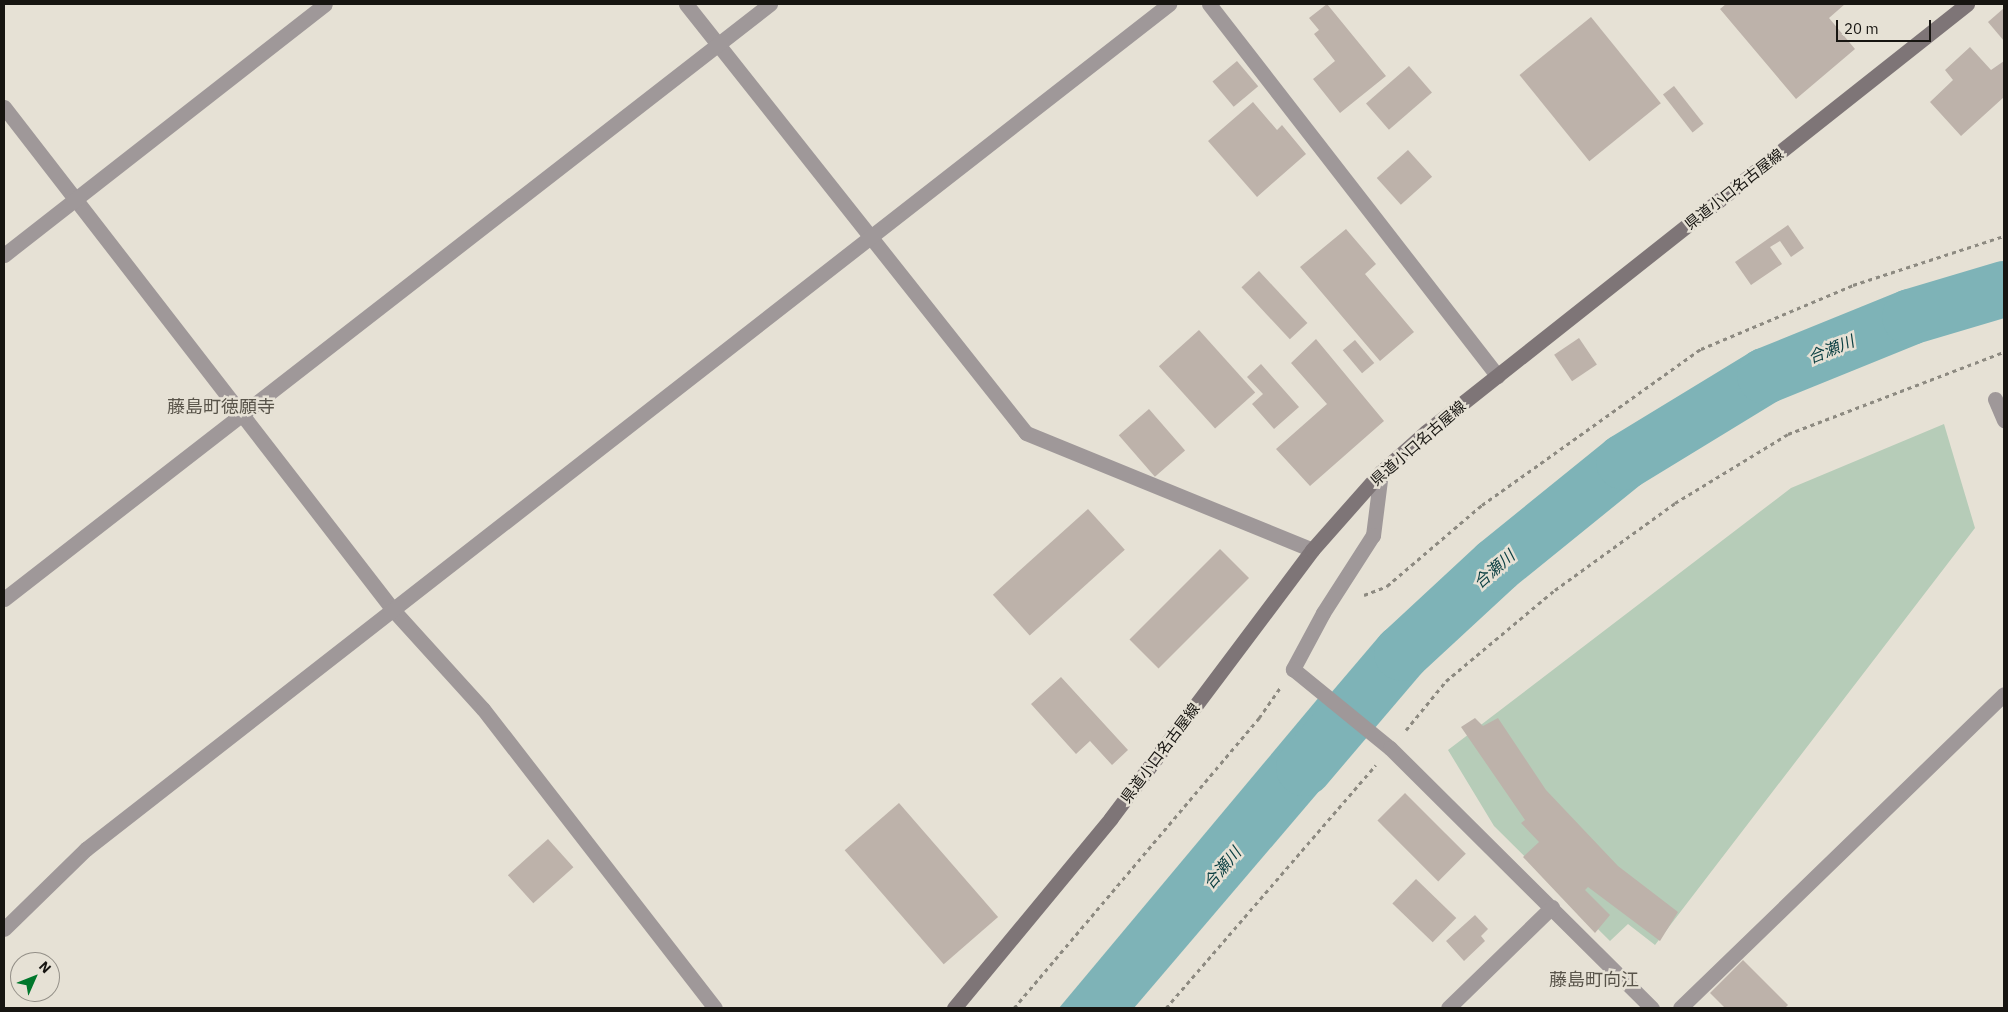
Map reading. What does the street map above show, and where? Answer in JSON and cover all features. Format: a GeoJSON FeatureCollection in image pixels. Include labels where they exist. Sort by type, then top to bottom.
{"type":"FeatureCollection","features":[{"type":"Feature","properties":{"kind":"main road","name":"県道小口名古屋線"},"geometry":{"type":"LineString","coordinates":[[954,1008],[1111,818],[1312,550],[1381,472],[1498,376],[1967,4]]}},
{"type":"Feature","properties":{"kind":"street"},"geometry":{"type":"LineString","coordinates":[[4,254],[325,4]]}},
{"type":"Feature","properties":{"kind":"street"},"geometry":{"type":"LineString","coordinates":[[686,4],[870,239],[1026,433],[1312,550]]}},
{"type":"Feature","properties":{"kind":"street"},"geometry":{"type":"LineString","coordinates":[[4,599],[244,415],[770,4]]}},
{"type":"Feature","properties":{"kind":"street"},"geometry":{"type":"LineString","coordinates":[[4,929],[86,849],[394,611],[1169,4]]}},
{"type":"Feature","properties":{"kind":"street"},"geometry":{"type":"LineString","coordinates":[[1209,4],[1498,376]]}},
{"type":"Feature","properties":{"kind":"street"},"geometry":{"type":"LineString","coordinates":[[4,107],[394,611],[484,708],[715,1008]]}},
{"type":"Feature","properties":{"kind":"street"},"geometry":{"type":"LineString","coordinates":[[1995,399],[2004,420]]}},
{"type":"Feature","properties":{"kind":"street"},"geometry":{"type":"LineString","coordinates":[[1381,472],[1374,535],[1323,613],[1298,672],[1390,748],[1652,1008]]}},
{"type":"Feature","properties":{"kind":"street"},"geometry":{"type":"LineString","coordinates":[[1680,1008],[2004,694]]}},
{"type":"Feature","properties":{"kind":"street"},"geometry":{"type":"LineString","coordinates":[[1448,1008],[1552,908]]}},
{"type":"Feature","properties":{"kind":"path"},"geometry":{"type":"LineString","coordinates":[[1360,597],[1387,586],[1482,506],[1700,349],[1853,285],[2004,236]]}},
{"type":"Feature","properties":{"kind":"path"},"geometry":{"type":"LineString","coordinates":[[1166,1008],[1446,682],[1555,590],[1676,504],[1788,434],[2004,352]]}},
{"type":"Feature","properties":{"kind":"path"},"geometry":{"type":"LineString","coordinates":[[1014,1008],[1298,672]]}},
{"type":"Feature","properties":{"kind":"green space"},"geometry":{"type":"Polygon","coordinates":[[[1944,424],[1975,528],[1655,945],[1628,924],[1610,941],[1494,826],[1448,750],[1791,488],[1944,424]]]}},
{"type":"Feature","properties":{"kind":"water"},"geometry":{"type":"Polygon","coordinates":[[[1320,696],[1367,735],[1134,1008],[1059,1008],[1320,696]]]}},
{"type":"Feature","properties":{"kind":"building"},"geometry":{"type":"Polygon","coordinates":[[[1327,4],[1386,76],[1340,113],[1313,79],[1335,61],[1314,34],[1319,30],[1309,18],[1327,4]]]}},
{"type":"Feature","properties":{"kind":"building"},"geometry":{"type":"Polygon","coordinates":[[[1726,4],[1845,4],[1829,18],[1855,49],[1796,99],[1720,9],[1726,4]]]}},
{"type":"Feature","properties":{"kind":"building"},"geometry":{"type":"Polygon","coordinates":[[[2004,8],[2004,41],[1988,22],[2004,8]]]}},
{"type":"Feature","properties":{"kind":"building"},"geometry":{"type":"Polygon","coordinates":[[[1591,17],[1661,103],[1589,161],[1520,75],[1591,17]]]}},
{"type":"Feature","properties":{"kind":"building"},"geometry":{"type":"Polygon","coordinates":[[[1970,47],[1991,70],[2004,61],[2004,97],[1961,136],[1930,102],[1953,80],[1945,70],[1970,47]]]}},
{"type":"Feature","properties":{"kind":"building"},"geometry":{"type":"Polygon","coordinates":[[[1237,61],[1258,86],[1234,107],[1212,82],[1237,61]]]}},
{"type":"Feature","properties":{"kind":"building"},"geometry":{"type":"Polygon","coordinates":[[[1409,66],[1432,92],[1389,130],[1366,103],[1409,66]]]}},
{"type":"Feature","properties":{"kind":"building"},"geometry":{"type":"Polygon","coordinates":[[[1674,86],[1704,124],[1693,132],[1663,95],[1674,86]]]}},
{"type":"Feature","properties":{"kind":"building"},"geometry":{"type":"Polygon","coordinates":[[[1253,102],[1277,130],[1282,125],[1306,154],[1257,197],[1208,141],[1253,102]]]}},
{"type":"Feature","properties":{"kind":"building"},"geometry":{"type":"Polygon","coordinates":[[[1408,150],[1432,177],[1401,205],[1377,178],[1408,150]]]}},
{"type":"Feature","properties":{"kind":"building"},"geometry":{"type":"Polygon","coordinates":[[[1788,225],[1804,248],[1791,257],[1780,241],[1770,247],[1782,264],[1751,285],[1735,262],[1788,225]]]}},
{"type":"Feature","properties":{"kind":"building"},"geometry":{"type":"Polygon","coordinates":[[[1346,229],[1376,264],[1365,274],[1414,332],[1380,361],[1300,267],[1346,229]]]}},
{"type":"Feature","properties":{"kind":"building"},"geometry":{"type":"Polygon","coordinates":[[[1259,271],[1307,323],[1290,339],[1241,287],[1259,271]]]}},
{"type":"Feature","properties":{"kind":"building"},"geometry":{"type":"Polygon","coordinates":[[[1199,330],[1255,392],[1215,429],[1159,366],[1199,330]]]}},
{"type":"Feature","properties":{"kind":"building"},"geometry":{"type":"Polygon","coordinates":[[[1579,338],[1597,365],[1572,381],[1554,355],[1579,338]]]}},
{"type":"Feature","properties":{"kind":"building"},"geometry":{"type":"Polygon","coordinates":[[[1316,339],[1384,421],[1310,486],[1276,449],[1327,404],[1291,363],[1316,339]]]}},
{"type":"Feature","properties":{"kind":"building"},"geometry":{"type":"Polygon","coordinates":[[[1355,340],[1374,363],[1362,373],[1343,350],[1355,340]]]}},
{"type":"Feature","properties":{"kind":"building"},"geometry":{"type":"Polygon","coordinates":[[[1261,364],[1299,407],[1274,429],[1252,404],[1263,394],[1247,377],[1261,364]]]}},
{"type":"Feature","properties":{"kind":"building"},"geometry":{"type":"Polygon","coordinates":[[[1149,409],[1185,451],[1155,477],[1119,435],[1149,409]]]}},
{"type":"Feature","properties":{"kind":"building"},"geometry":{"type":"Polygon","coordinates":[[[1088,509],[1125,550],[1030,636],[993,595],[1088,509]]]}},
{"type":"Feature","properties":{"kind":"building"},"geometry":{"type":"Polygon","coordinates":[[[1220,549],[1249,578],[1158,669],[1129,640],[1220,549]]]}},
{"type":"Feature","properties":{"kind":"building"},"geometry":{"type":"Polygon","coordinates":[[[1061,677],[1128,750],[1112,765],[1090,741],[1076,754],[1031,704],[1061,677]]]}},
{"type":"Feature","properties":{"kind":"building"},"geometry":{"type":"Polygon","coordinates":[[[1475,718],[1483,726],[1498,718],[1546,790],[1618,866],[1678,912],[1660,941],[1588,887],[1585,890],[1610,915],[1595,933],[1523,857],[1539,842],[1521,823],[1525,820],[1461,727],[1475,718]]]}},
{"type":"Feature","properties":{"kind":"building"},"geometry":{"type":"Polygon","coordinates":[[[1405,793],[1466,854],[1438,881],[1377,821],[1405,793]]]}},
{"type":"Feature","properties":{"kind":"building"},"geometry":{"type":"Polygon","coordinates":[[[899,803],[998,917],[944,964],[845,850],[899,803]]]}},
{"type":"Feature","properties":{"kind":"building"},"geometry":{"type":"Polygon","coordinates":[[[548,839],[573,867],[533,903],[508,875],[548,839]]]}},
{"type":"Feature","properties":{"kind":"building"},"geometry":{"type":"Polygon","coordinates":[[[1416,879],[1456,918],[1433,942],[1392,903],[1416,879]]]}},
{"type":"Feature","properties":{"kind":"building"},"geometry":{"type":"Polygon","coordinates":[[[1475,915],[1488,929],[1481,936],[1485,941],[1464,961],[1446,941],[1475,915]]]}},
{"type":"Feature","properties":{"kind":"building"},"geometry":{"type":"Polygon","coordinates":[[[1743,960],[1788,1005],[1785,1008],[1725,1008],[1710,993],[1743,960]]]}},
{"type":"Feature","properties":{"kind":"waterway","name":"合瀬川"},"geometry":{"type":"LineString","coordinates":[[1304,768],[1402,653],[1497,565],[1624,462],[1765,376],[1910,317],[2004,289]]}},
{"type":"Feature","properties":{"kind":"district","name":"藤島町徳願寺"},"geometry":{"type":"Point","coordinates":[221,407]}},
{"type":"Feature","properties":{"kind":"district","name":"藤島町向江"},"geometry":{"type":"Point","coordinates":[1594,980]}}]}
